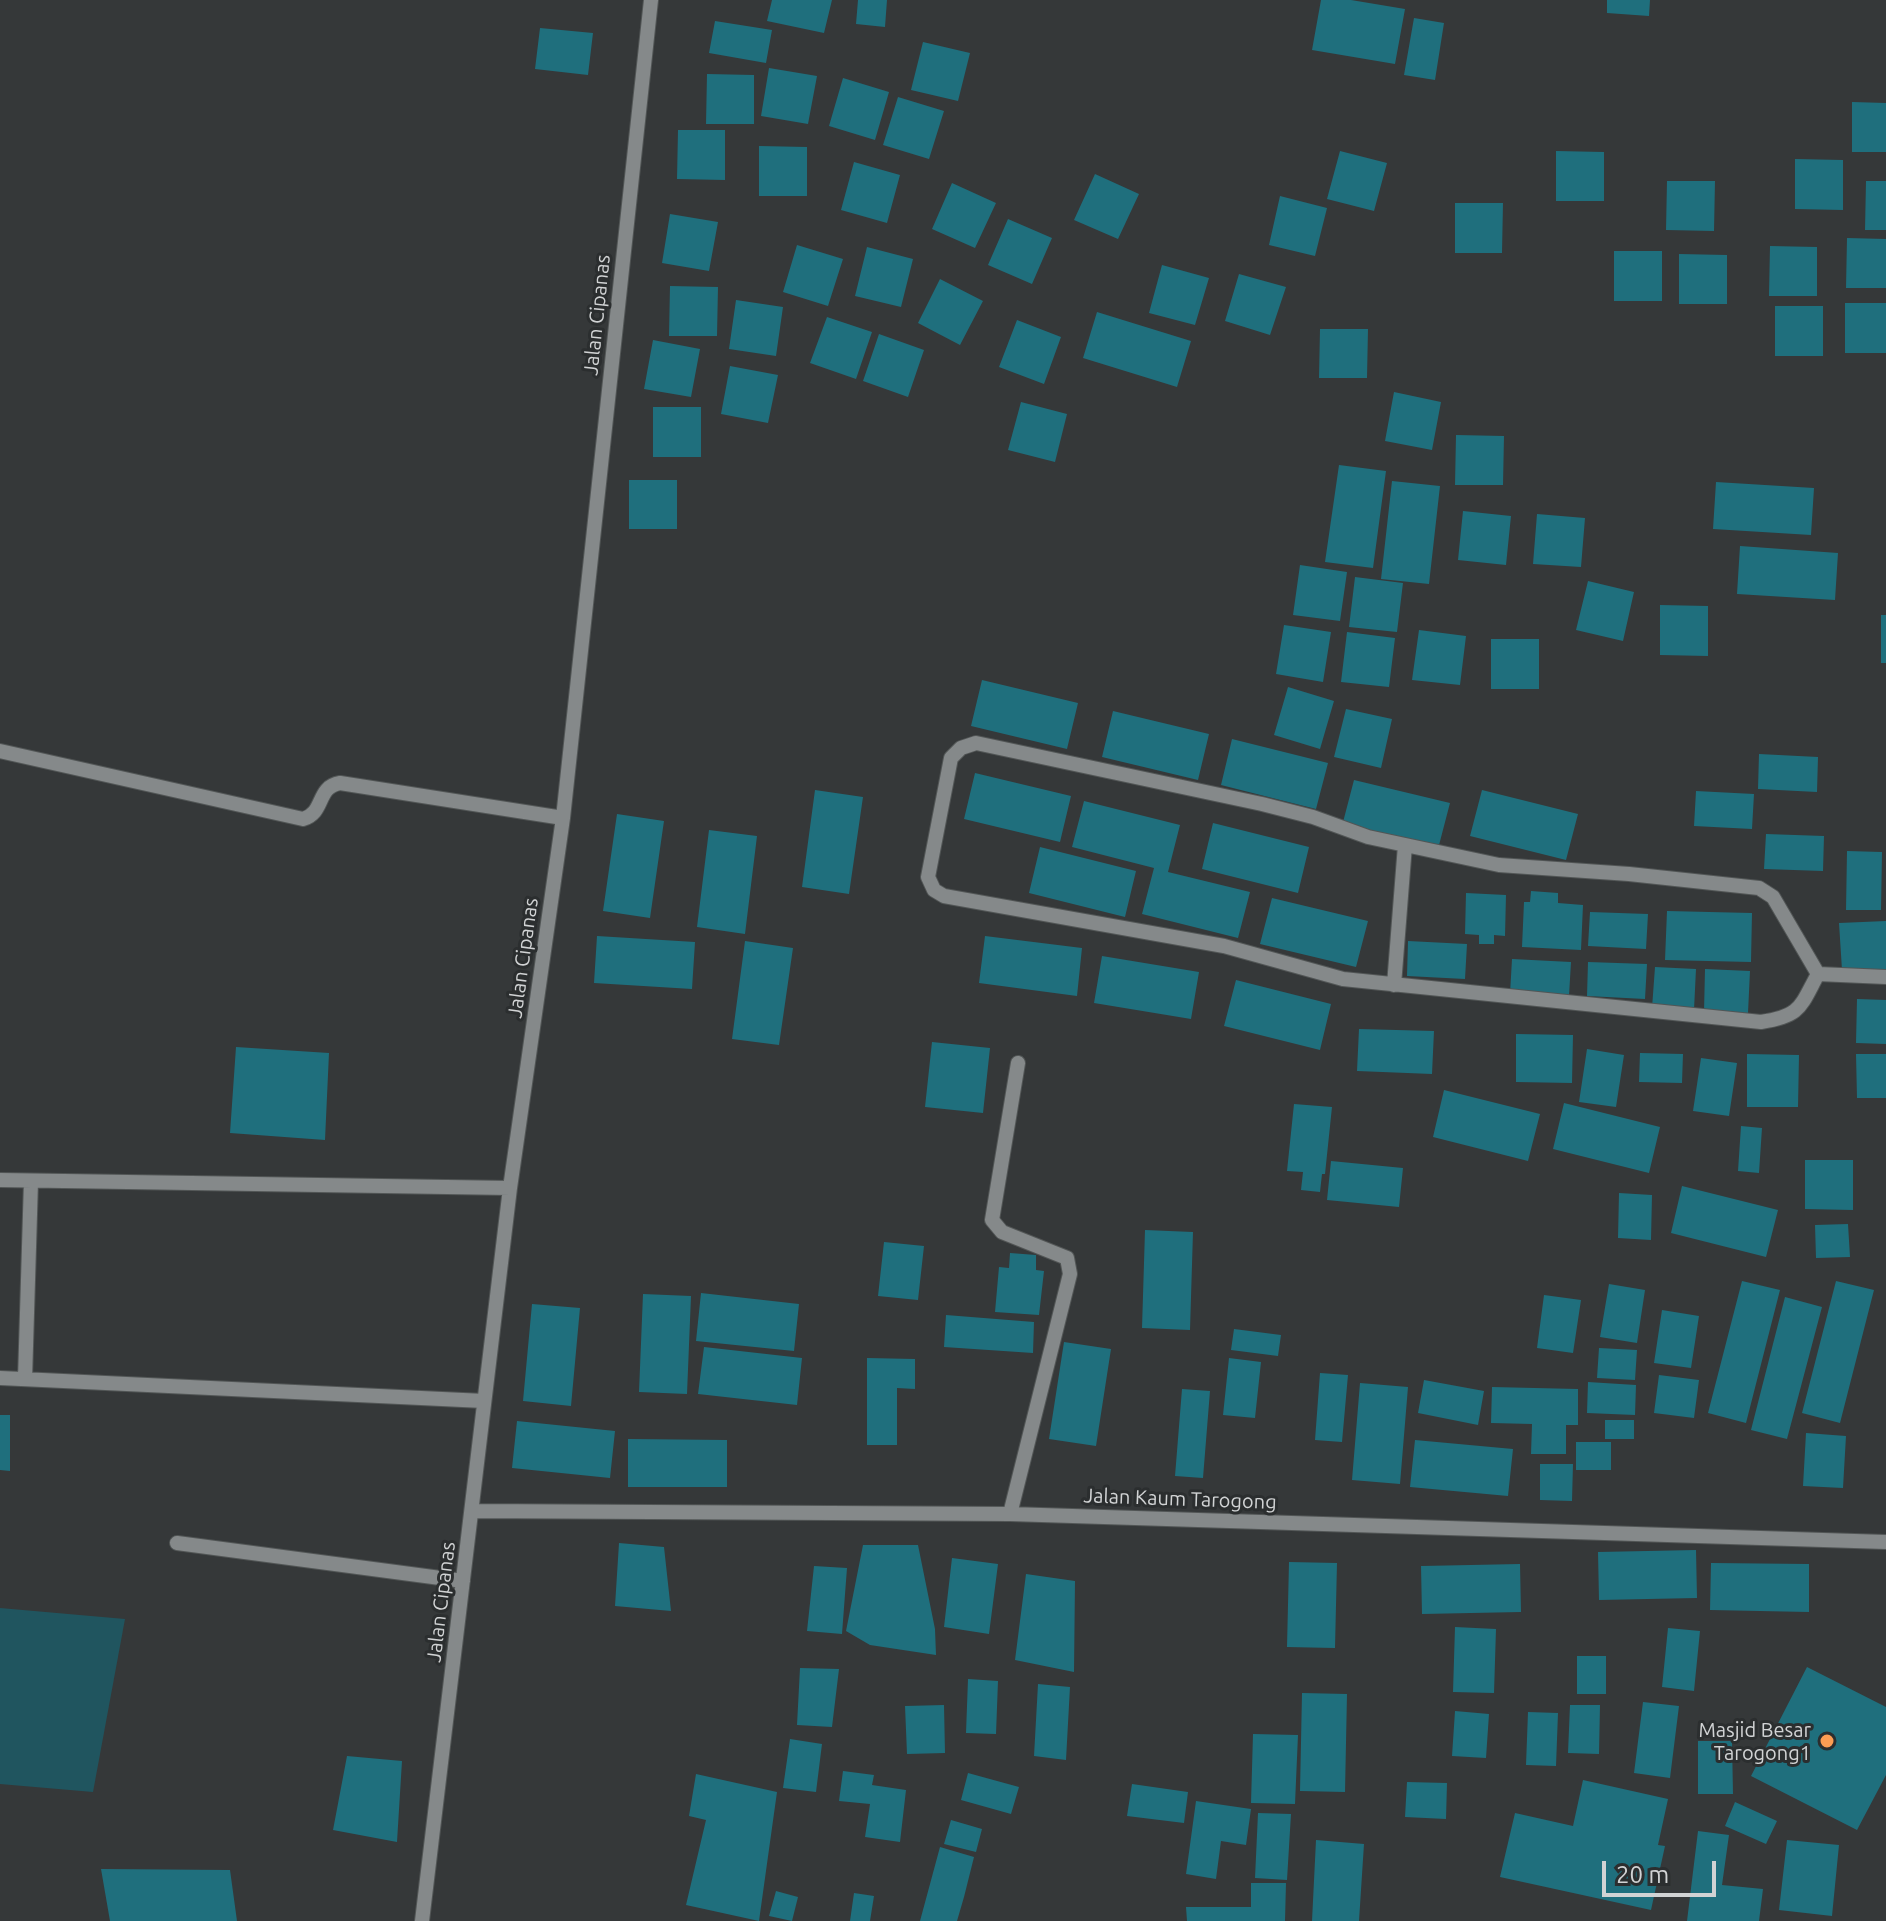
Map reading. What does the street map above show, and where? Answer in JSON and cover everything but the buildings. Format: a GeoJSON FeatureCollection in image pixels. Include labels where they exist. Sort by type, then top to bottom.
{"type":"FeatureCollection","features":[{"type":"Feature","properties":{"kind":"street","name":"Jalan Cipanas"},"geometry":{"type":"LineString","coordinates":[[422,1921],[510,1188],[563,818],[651,0]]}},
{"type":"Feature","properties":{"kind":"street"},"geometry":{"type":"LineString","coordinates":[[976,743],[1262,804],[1313,817],[1368,837],[1499,865],[1759,888],[1773,897],[1818,974],[1792,1015],[1761,1022],[1394,985],[1343,979],[1224,946],[944,896],[934,890],[928,877],[951,758],[961,748],[976,743]]}},
{"type":"Feature","properties":{"kind":"street"},"geometry":{"type":"LineString","coordinates":[[0,751],[303,819],[317,811],[323,791],[330,785],[340,783],[563,818]]}},
{"type":"Feature","properties":{"kind":"street"},"geometry":{"type":"LineString","coordinates":[[1394,985],[1405,845]]}},
{"type":"Feature","properties":{"kind":"street"},"geometry":{"type":"LineString","coordinates":[[1818,974],[1886,977]]}},
{"type":"Feature","properties":{"kind":"street"},"geometry":{"type":"LineString","coordinates":[[1010,1514],[1070,1274],[1067,1258],[1002,1232],[992,1220],[1018,1063]]}},
{"type":"Feature","properties":{"kind":"street"},"geometry":{"type":"LineString","coordinates":[[0,1180],[510,1188]]}},
{"type":"Feature","properties":{"kind":"street"},"geometry":{"type":"LineString","coordinates":[[25,1379],[31,1181]]}},
{"type":"Feature","properties":{"kind":"street"},"geometry":{"type":"LineString","coordinates":[[0,1378],[484,1401]]}},
{"type":"Feature","properties":{"kind":"street","name":"Jalan Kaum Tarogong"},"geometry":{"type":"LineString","coordinates":[[472,1511],[1010,1514],[1886,1542]]}},
{"type":"Feature","properties":{"kind":"street"},"geometry":{"type":"LineString","coordinates":[[177,1543],[463,1581]]}},
{"type":"Feature","properties":{"kind":"water"},"geometry":{"type":"Polygon","coordinates":[[[0,1608],[125,1619],[93,1792],[0,1784],[0,1608]]]}},
{"type":"Feature","properties":{"kind":"place","name":"Masjid Besar Tarogong1"},"geometry":{"type":"Point","coordinates":[1827,1741]}}]}
